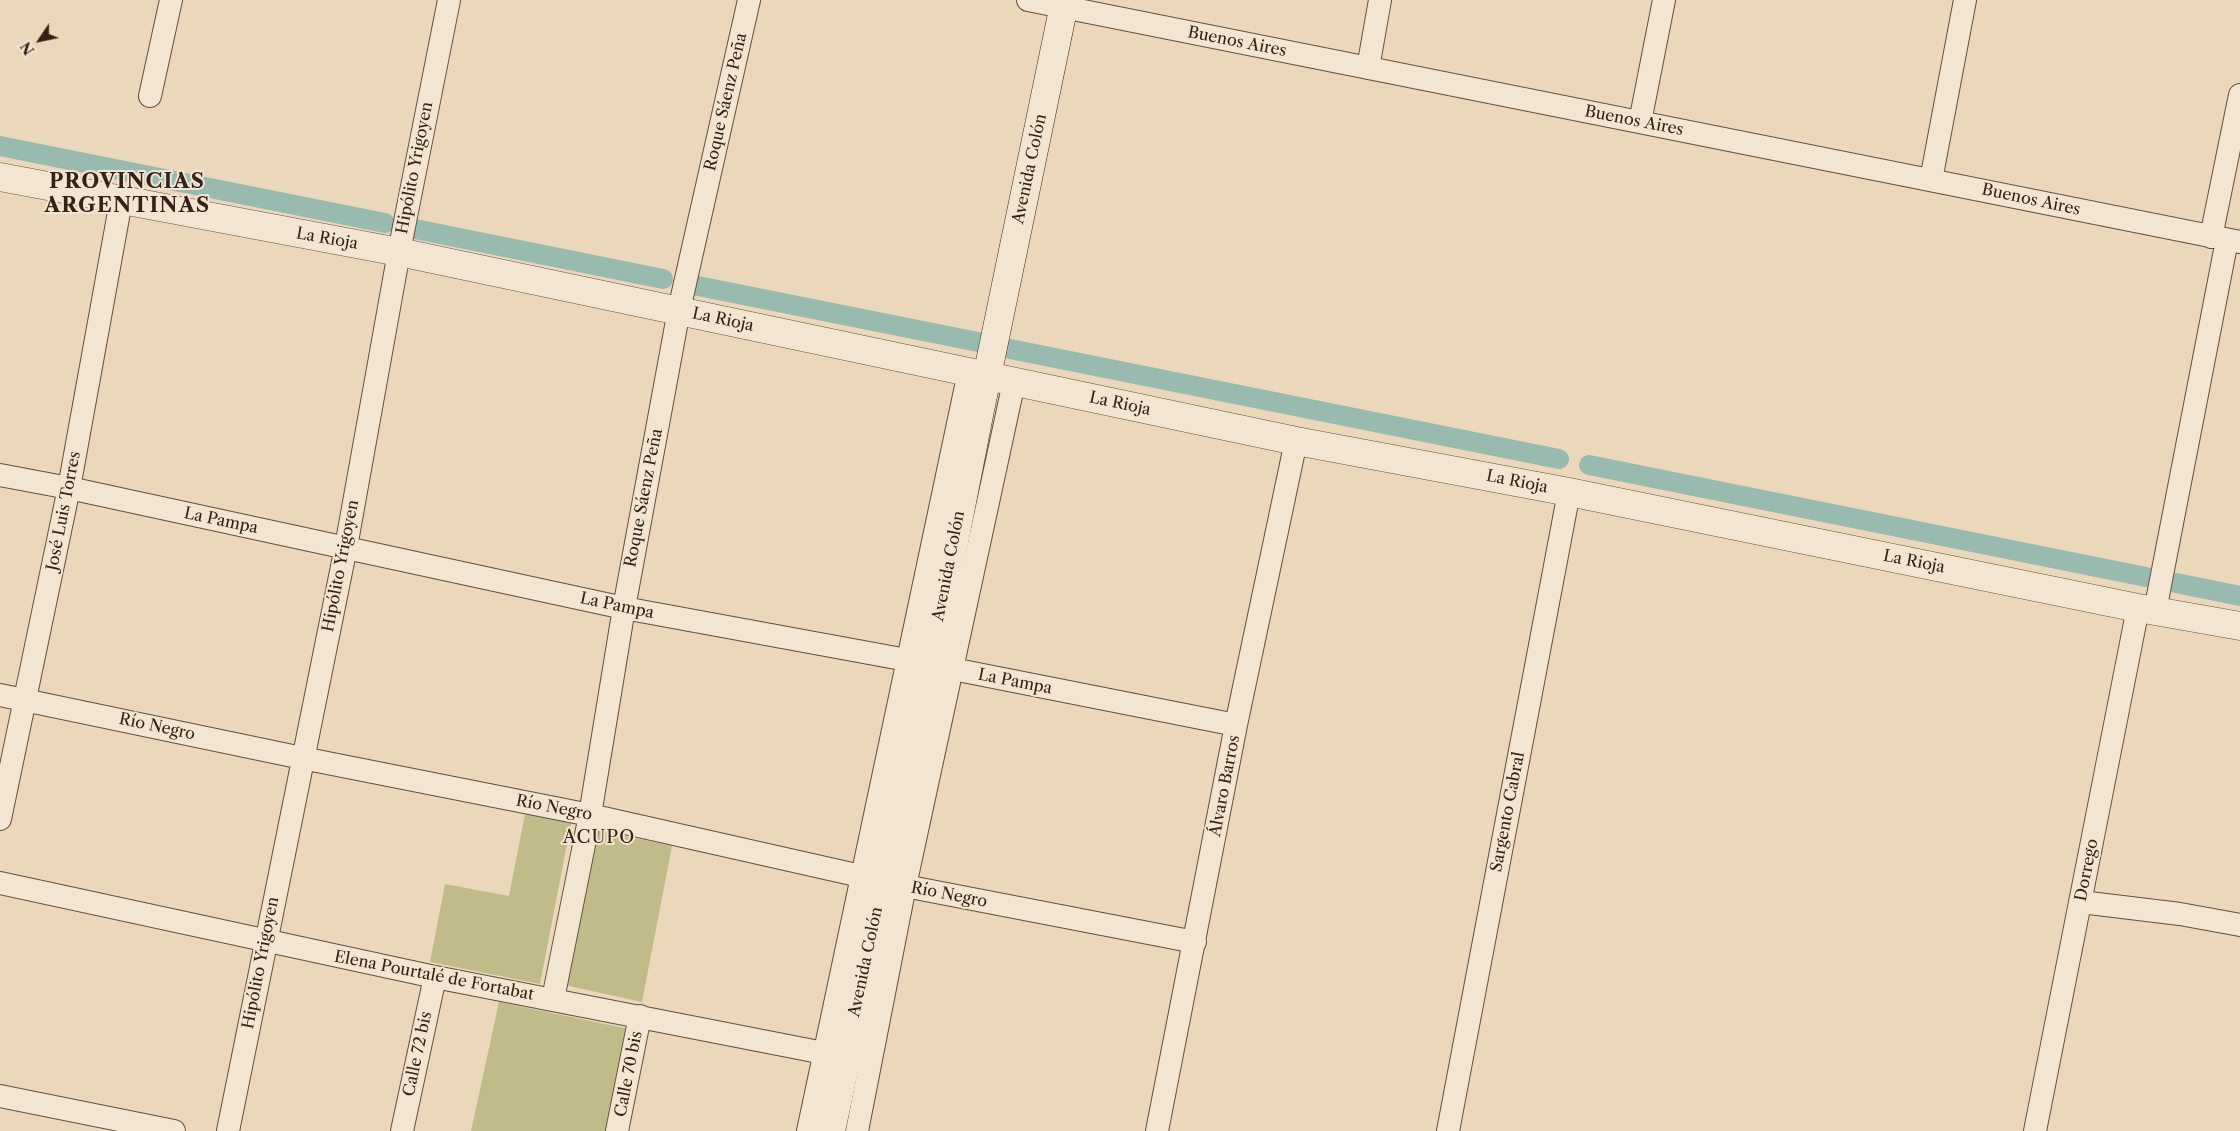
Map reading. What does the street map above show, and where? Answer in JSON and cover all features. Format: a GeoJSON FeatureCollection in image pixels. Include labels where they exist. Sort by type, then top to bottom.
{"type":"FeatureCollection","features":[{"type":"Feature","properties":{"kind":"street"},"geometry":{"type":"LineString","coordinates":[[150,96],[171,0]]}},
{"type":"Feature","properties":{"kind":"street","name":"Hipólito Yrigoyen"},"geometry":{"type":"LineString","coordinates":[[228,1131],[346,547],[398,252],[449,0]]}},
{"type":"Feature","properties":{"kind":"street","name":"Roque Sáenz Peña"},"geometry":{"type":"LineString","coordinates":[[553,1000],[590,814],[624,608],[679,310],[749,0]]}},
{"type":"Feature","properties":{"kind":"street","name":"Buenos Aires"},"geometry":{"type":"LineString","coordinates":[[1028,0],[1064,4],[1368,68],[2226,240]]}},
{"type":"Feature","properties":{"kind":"street"},"geometry":{"type":"LineString","coordinates":[[1368,68],[1380,0]]}},
{"type":"Feature","properties":{"kind":"street"},"geometry":{"type":"LineString","coordinates":[[1640,122],[1664,0]]}},
{"type":"Feature","properties":{"kind":"street"},"geometry":{"type":"LineString","coordinates":[[1930,180],[1965,0]]}},
{"type":"Feature","properties":{"kind":"street","name":"Avenida Colón"},"geometry":{"type":"LineString","coordinates":[[831,1131],[929,665],[978,374],[1064,4]]}},
{"type":"Feature","properties":{"kind":"street","name":"Dorrego"},"geometry":{"type":"LineString","coordinates":[[2035,1131],[2081,902],[2226,240],[2240,95]]}},
{"type":"Feature","properties":{"kind":"street","name":"La Rioja"},"geometry":{"type":"LineString","coordinates":[[0,177],[398,252],[1296,441],[1569,492],[2146,609],[2240,626]]}},
{"type":"Feature","properties":{"kind":"street","name":"José Luis Torres"},"geometry":{"type":"LineString","coordinates":[[0,819],[70,488],[121,201]]}},
{"type":"Feature","properties":{"kind":"street","name":"Avenida Colón"},"geometry":{"type":"LineString","coordinates":[[929,665],[1014,382]]}},
{"type":"Feature","properties":{"kind":"street","name":"Álvaro Barros"},"geometry":{"type":"LineString","coordinates":[[1157,1131],[1196,942],[1236,725],[1296,441]]}},
{"type":"Feature","properties":{"kind":"street","name":"La Pampa"},"geometry":{"type":"LineString","coordinates":[[0,475],[70,488],[624,608],[1236,725]]}},
{"type":"Feature","properties":{"kind":"street","name":"Sargento Cabral"},"geometry":{"type":"LineString","coordinates":[[1448,1131],[1569,492]]}},
{"type":"Feature","properties":{"kind":"street","name":"Río Negro"},"geometry":{"type":"LineString","coordinates":[[0,695],[302,758],[590,814],[884,881],[1196,942]]}},
{"type":"Feature","properties":{"kind":"street","name":"Elena Pourtalé de Fortabat"},"geometry":{"type":"LineString","coordinates":[[0,883],[435,977],[846,1057]]}},
{"type":"Feature","properties":{"kind":"street"},"geometry":{"type":"LineString","coordinates":[[2081,902],[2180,914],[2240,925]]}},
{"type":"Feature","properties":{"kind":"street","name":"Calle 72 bis"},"geometry":{"type":"LineString","coordinates":[[402,1131],[435,977]]}},
{"type":"Feature","properties":{"kind":"street","name":"Calle 70 bis"},"geometry":{"type":"LineString","coordinates":[[617,1131],[640,1016]]}},
{"type":"Feature","properties":{"kind":"street","name":"Avenida Colón"},"geometry":{"type":"LineString","coordinates":[[808,1131],[846,1057]]}},
{"type":"Feature","properties":{"kind":"street","name":"Avenida Colón"},"geometry":{"type":"LineString","coordinates":[[846,1057],[857,1131]]}},
{"type":"Feature","properties":{"kind":"street"},"geometry":{"type":"LineString","coordinates":[[0,1096],[174,1131]]}},
{"type":"Feature","properties":{"kind":"shaded area"},"geometry":{"type":"Polygon","coordinates":[[[525,814],[571,823],[540,984],[430,962],[445,884],[509,896],[525,814]]]}},
{"type":"Feature","properties":{"kind":"shaded area"},"geometry":{"type":"Polygon","coordinates":[[[596,830],[672,846],[642,1002],[564,985],[596,830]]]}},
{"type":"Feature","properties":{"kind":"shaded area"},"geometry":{"type":"Polygon","coordinates":[[[499,1002],[629,1029],[607,1131],[471,1131],[499,1002]]]}},
{"type":"Feature","properties":{"kind":"waterway"},"geometry":{"type":"LineString","coordinates":[[0,146],[385,223]]}},
{"type":"Feature","properties":{"kind":"waterway"},"geometry":{"type":"LineString","coordinates":[[415,229],[663,279]]}},
{"type":"Feature","properties":{"kind":"waterway"},"geometry":{"type":"LineString","coordinates":[[693,285],[978,342]]}},
{"type":"Feature","properties":{"kind":"waterway"},"geometry":{"type":"LineString","coordinates":[[1010,349],[1559,459]]}},
{"type":"Feature","properties":{"kind":"waterway"},"geometry":{"type":"LineString","coordinates":[[1589,465],[2146,577]]}},
{"type":"Feature","properties":{"kind":"waterway"},"geometry":{"type":"LineString","coordinates":[[2176,583],[2240,596]]}},
{"type":"Feature","properties":{"kind":"district","name":"PROVINCIAS ARGENTINAS"},"geometry":{"type":"Point","coordinates":[127,194]}},
{"type":"Feature","properties":{"kind":"district","name":"ACUPO"},"geometry":{"type":"Point","coordinates":[599,838]}}]}
